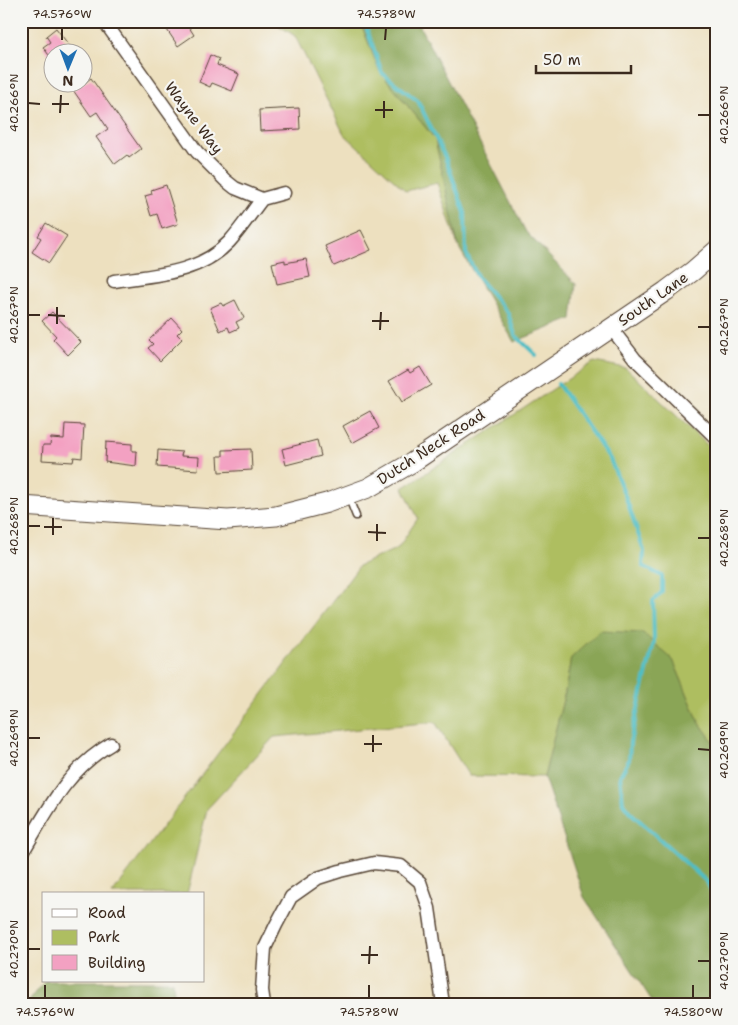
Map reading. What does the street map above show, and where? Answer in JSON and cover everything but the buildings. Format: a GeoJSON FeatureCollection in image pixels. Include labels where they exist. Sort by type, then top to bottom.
{"type":"FeatureCollection","features":[{"type":"Feature","properties":{"kind":"street","name":"Wayne Way"},"geometry":{"type":"LineString","coordinates":[[104,21],[197,152],[224,180],[235,188],[262,199]]}},
{"type":"Feature","properties":{"kind":"street"},"geometry":{"type":"LineString","coordinates":[[114,281],[186,269],[205,261],[228,242],[262,199],[284,192]]}},
{"type":"Feature","properties":{"kind":"street","name":"South Lane"},"geometry":{"type":"LineString","coordinates":[[611,328],[693,271],[717,250]]}},
{"type":"Feature","properties":{"kind":"street"},"geometry":{"type":"LineString","coordinates":[[611,328],[644,368],[717,439]]}},
{"type":"Feature","properties":{"kind":"street","name":"Dutch Neck Road"},"geometry":{"type":"LineString","coordinates":[[21,506],[228,520],[276,516],[303,510],[368,488],[413,462],[611,328]]}},
{"type":"Feature","properties":{"kind":"street"},"geometry":{"type":"LineString","coordinates":[[21,855],[65,782],[86,761],[111,744]]}},
{"type":"Feature","properties":{"kind":"street"},"geometry":{"type":"LineString","coordinates":[[264,1004],[262,990],[265,948],[291,897],[318,878],[374,863],[401,866],[420,882],[429,908],[442,1004]]}},
{"type":"Feature","properties":{"kind":"lane"},"geometry":{"type":"LineString","coordinates":[[348,496],[356,516]]}},
{"type":"Feature","properties":{"kind":"green space"},"geometry":{"type":"Polygon","coordinates":[[[272,21],[360,21],[380,72],[435,139],[458,246],[437,183],[406,191],[344,134],[295,36],[272,21]]]}},
{"type":"Feature","properties":{"kind":"green space"},"geometry":{"type":"Polygon","coordinates":[[[360,21],[419,21],[421,29],[526,232],[576,284],[572,319],[514,342],[458,246],[435,139],[380,72],[360,21]]]}},
{"type":"Feature","properties":{"kind":"green space"},"geometry":{"type":"Polygon","coordinates":[[[594,362],[626,368],[717,454],[717,747],[699,722],[673,660],[571,658],[565,692],[544,777],[469,776],[435,722],[274,737],[207,809],[187,892],[114,892],[360,565],[398,548],[418,518],[403,488],[594,362]]]}},
{"type":"Feature","properties":{"kind":"green space"},"geometry":{"type":"Polygon","coordinates":[[[600,631],[643,633],[673,660],[699,722],[717,747],[717,1004],[654,1004],[584,897],[544,777],[565,692],[571,658],[600,631]]]}},
{"type":"Feature","properties":{"kind":"green space"},"geometry":{"type":"Polygon","coordinates":[[[44,982],[173,982],[175,1004],[27,1004],[44,982]]]}},
{"type":"Feature","properties":{"kind":"waterway"},"geometry":{"type":"LineString","coordinates":[[364,21],[382,73],[418,101],[445,157],[465,213],[466,253],[478,278],[508,313],[515,335],[536,355]]}},
{"type":"Feature","properties":{"kind":"waterway"},"geometry":{"type":"LineString","coordinates":[[558,384],[610,459],[644,551],[643,566],[662,576],[662,592],[653,601],[654,642],[630,742],[629,760],[620,776],[623,803],[630,812],[707,882],[717,902]]}}]}
